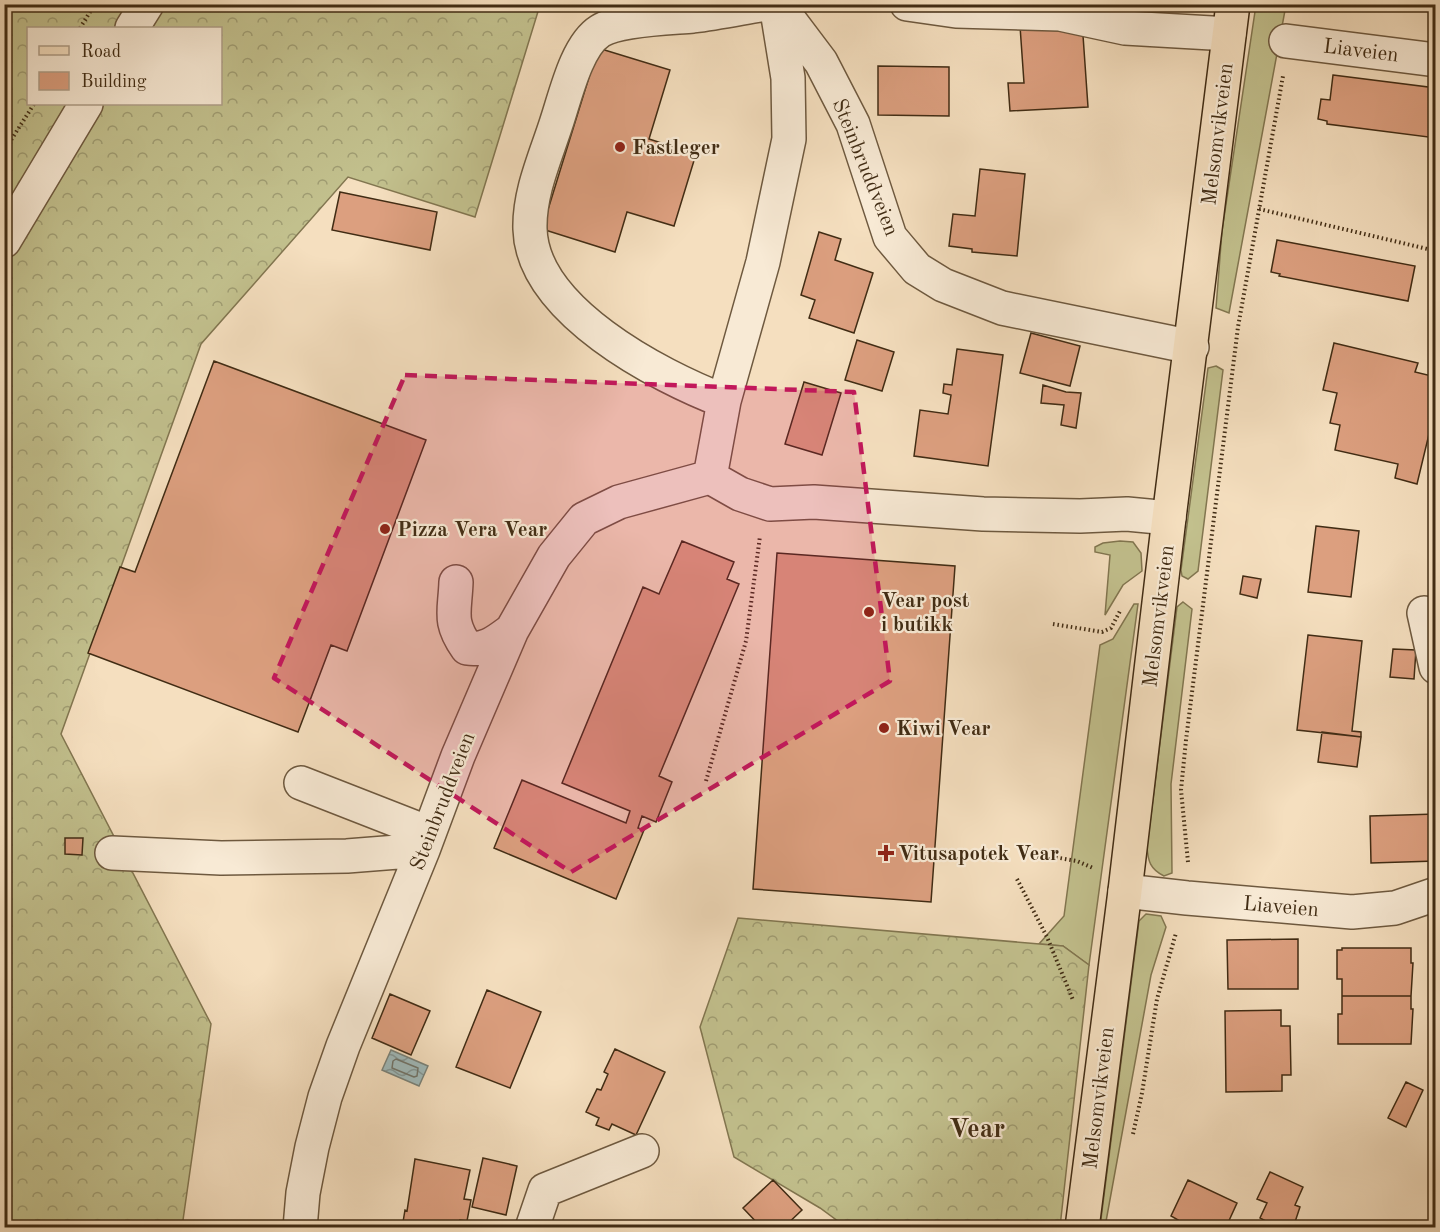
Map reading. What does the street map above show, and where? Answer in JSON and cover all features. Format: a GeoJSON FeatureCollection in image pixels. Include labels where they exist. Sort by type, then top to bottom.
{"type":"FeatureCollection","features":[{"type":"Feature","properties":{"kind":"main road","name":"Melsomvikveien"},"geometry":{"type":"LineString","coordinates":[[1082,1227],[1231,19]]}},
{"type":"Feature","properties":{"kind":"street"},"geometry":{"type":"LineString","coordinates":[[133,27],[147,4]]}},
{"type":"Feature","properties":{"kind":"street"},"geometry":{"type":"LineString","coordinates":[[724,401],[637,359],[568,307],[544,276],[533,251],[530,230],[531,206],[572,78],[585,45],[598,31],[612,25],[765,4]]}},
{"type":"Feature","properties":{"kind":"street","name":"Steinbruddveien"},"geometry":{"type":"LineString","coordinates":[[300,1227],[303,1193],[312,1147],[325,1097],[343,1046],[458,756],[512,630],[554,556],[584,519],[619,502],[710,477],[724,401],[763,262],[789,139],[788,78],[777,4]]}},
{"type":"Feature","properties":{"kind":"street","name":"Steinbruddveien"},"geometry":{"type":"LineString","coordinates":[[777,4],[821,62],[853,124],[890,237],[917,269],[943,285],[1002,308],[1192,346]]}},
{"type":"Feature","properties":{"kind":"street"},"geometry":{"type":"LineString","coordinates":[[907,4],[956,11],[1060,14],[1125,28],[1231,19]]}},
{"type":"Feature","properties":{"kind":"street","name":"Liaveien"},"geometry":{"type":"LineString","coordinates":[[1286,41],[1436,60]]}},
{"type":"Feature","properties":{"kind":"street"},"geometry":{"type":"LineString","coordinates":[[4,241],[85,105]]}},
{"type":"Feature","properties":{"kind":"street"},"geometry":{"type":"LineString","coordinates":[[710,477],[740,494],[770,504],[814,502],[983,514],[1080,516],[1127,514],[1169,518]]}},
{"type":"Feature","properties":{"kind":"street"},"geometry":{"type":"LineString","coordinates":[[456,582],[454,626],[467,648],[479,650],[512,630]]}},
{"type":"Feature","properties":{"kind":"street"},"geometry":{"type":"LineString","coordinates":[[1424,613],[1436,667]]}},
{"type":"Feature","properties":{"kind":"street"},"geometry":{"type":"LineString","coordinates":[[301,783],[426,841]]}},
{"type":"Feature","properties":{"kind":"street"},"geometry":{"type":"LineString","coordinates":[[112,853],[221,858],[347,856],[426,841]]}},
{"type":"Feature","properties":{"kind":"street","name":"Liaveien"},"geometry":{"type":"LineString","coordinates":[[1125,891],[1352,912],[1395,908],[1436,894]]}},
{"type":"Feature","properties":{"kind":"street"},"geometry":{"type":"LineString","coordinates":[[532,1227],[545,1190],[642,1151]]}},
{"type":"Feature","properties":{"kind":"path"},"geometry":{"type":"LineString","coordinates":[[81,27],[95,4]]}},
{"type":"Feature","properties":{"kind":"path"},"geometry":{"type":"LineString","coordinates":[[1135,1125],[1142,1094],[1156,999],[1190,882],[1181,790],[1186,740],[1238,327],[1284,66],[1286,41]]}},
{"type":"Feature","properties":{"kind":"path"},"geometry":{"type":"LineString","coordinates":[[4,151],[33,105]]}},
{"type":"Feature","properties":{"kind":"path"},"geometry":{"type":"LineString","coordinates":[[1259,209],[1436,251]]}},
{"type":"Feature","properties":{"kind":"path"},"geometry":{"type":"LineString","coordinates":[[706,781],[746,641],[765,502]]}},
{"type":"Feature","properties":{"kind":"path"},"geometry":{"type":"LineString","coordinates":[[1025,852],[1077,861],[1102,873],[1125,891]]}},
{"type":"Feature","properties":{"kind":"path"},"geometry":{"type":"LineString","coordinates":[[1017,879],[1064,974],[1081,1022],[1107,1033]]}},
{"type":"Feature","properties":{"kind":"highlighted area"},"geometry":{"type":"Polygon","coordinates":[[[405,375],[854,392],[890,681],[571,872],[274,678],[405,375]]]}},
{"type":"Feature","properties":{"kind":"green space"},"geometry":{"type":"Polygon","coordinates":[[[5,5],[540,5],[475,217],[348,177],[201,344],[61,734],[211,1024],[182,1227],[5,1228],[5,5]]]}},
{"type":"Feature","properties":{"kind":"green space"},"geometry":{"type":"Polygon","coordinates":[[[1256,5],[1286,5],[1229,313],[1216,308],[1222,231],[1256,5]]]}},
{"type":"Feature","properties":{"kind":"green space"},"geometry":{"type":"Polygon","coordinates":[[[1216,366],[1223,370],[1198,571],[1188,579],[1182,576],[1181,570],[1208,368],[1216,366]]]}},
{"type":"Feature","properties":{"kind":"green space"},"geometry":{"type":"Polygon","coordinates":[[[1133,542],[1141,553],[1142,571],[1123,585],[1105,615],[1110,555],[1095,552],[1095,547],[1103,543],[1133,542]]]}},
{"type":"Feature","properties":{"kind":"green space"},"geometry":{"type":"Polygon","coordinates":[[[1183,602],[1192,609],[1171,784],[1172,873],[1164,876],[1151,864],[1147,847],[1177,607],[1183,602]]]}},
{"type":"Feature","properties":{"kind":"green space"},"geometry":{"type":"Polygon","coordinates":[[[1134,604],[1138,604],[1089,965],[1063,946],[1039,944],[1064,916],[1100,645],[1113,639],[1134,604]]]}},
{"type":"Feature","properties":{"kind":"green space"},"geometry":{"type":"Polygon","coordinates":[[[1146,914],[1161,916],[1166,927],[1151,975],[1105,1227],[1100,1227],[1139,921],[1146,914]]]}},
{"type":"Feature","properties":{"kind":"green space"},"geometry":{"type":"Polygon","coordinates":[[[738,918],[1063,946],[1089,965],[1060,1227],[846,1227],[820,1208],[734,1157],[700,1027],[738,918]]]}},
{"type":"Feature","properties":{"kind":"water"},"geometry":{"type":"Polygon","coordinates":[[[391,1050],[428,1066],[419,1086],[382,1070],[391,1050]]]}},
{"type":"Feature","properties":{"kind":"building"},"geometry":{"type":"Polygon","coordinates":[[[1082,21],[1088,107],[1010,111],[1008,83],[1024,83],[1020,26],[1082,21]]]}},
{"type":"Feature","properties":{"kind":"building","name":"Fastleger"},"geometry":{"type":"Polygon","coordinates":[[[598,48],[670,70],[649,139],[696,154],[674,226],[627,212],[615,252],[542,229],[598,48]]]}},
{"type":"Feature","properties":{"kind":"building"},"geometry":{"type":"Polygon","coordinates":[[[878,66],[949,67],[949,116],[878,115],[878,66]]]}},
{"type":"Feature","properties":{"kind":"building"},"geometry":{"type":"Polygon","coordinates":[[[1333,75],[1436,88],[1436,138],[1327,124],[1327,121],[1318,119],[1321,99],[1330,100],[1333,75]]]}},
{"type":"Feature","properties":{"kind":"building"},"geometry":{"type":"Polygon","coordinates":[[[980,169],[1025,174],[1017,256],[972,252],[972,249],[949,246],[953,214],[975,216],[980,169]]]}},
{"type":"Feature","properties":{"kind":"building"},"geometry":{"type":"Polygon","coordinates":[[[340,192],[437,212],[430,250],[332,230],[340,192]]]}},
{"type":"Feature","properties":{"kind":"building"},"geometry":{"type":"Polygon","coordinates":[[[819,232],[841,239],[835,260],[873,273],[854,333],[809,318],[815,300],[801,295],[819,232]]]}},
{"type":"Feature","properties":{"kind":"building"},"geometry":{"type":"Polygon","coordinates":[[[1277,240],[1415,266],[1408,301],[1279,276],[1280,274],[1271,272],[1277,240]]]}},
{"type":"Feature","properties":{"kind":"building"},"geometry":{"type":"Polygon","coordinates":[[[1031,333],[1080,346],[1070,386],[1020,373],[1031,333]]]}},
{"type":"Feature","properties":{"kind":"building"},"geometry":{"type":"Polygon","coordinates":[[[857,340],[894,352],[882,391],[845,380],[857,340]]]}},
{"type":"Feature","properties":{"kind":"building"},"geometry":{"type":"Polygon","coordinates":[[[1334,343],[1418,363],[1415,372],[1436,377],[1436,405],[1417,484],[1395,478],[1398,464],[1335,450],[1340,425],[1330,423],[1337,393],[1323,390],[1334,343]]]}},
{"type":"Feature","properties":{"kind":"building"},"geometry":{"type":"Polygon","coordinates":[[[957,349],[1003,355],[988,466],[914,456],[920,410],[948,414],[951,395],[943,393],[944,384],[952,385],[957,349]]]}},
{"type":"Feature","properties":{"kind":"building"},"geometry":{"type":"Polygon","coordinates":[[[214,361],[426,440],[347,651],[331,645],[298,732],[88,653],[120,567],[135,572],[214,361]]]}},
{"type":"Feature","properties":{"kind":"building"},"geometry":{"type":"Polygon","coordinates":[[[804,382],[841,393],[822,455],[785,444],[804,382]]]}},
{"type":"Feature","properties":{"kind":"building"},"geometry":{"type":"Polygon","coordinates":[[[1043,385],[1066,392],[1081,393],[1076,428],[1061,425],[1064,405],[1041,403],[1043,385]]]}},
{"type":"Feature","properties":{"kind":"building"},"geometry":{"type":"Polygon","coordinates":[[[1316,526],[1359,531],[1351,597],[1308,592],[1316,526]]]}},
{"type":"Feature","properties":{"kind":"building"},"geometry":{"type":"Polygon","coordinates":[[[682,541],[734,562],[727,579],[739,584],[659,776],[672,782],[656,822],[642,816],[638,828],[644,830],[616,899],[494,848],[522,780],[626,823],[630,811],[562,783],[643,587],[659,594],[682,541]]]}},
{"type":"Feature","properties":{"kind":"building"},"geometry":{"type":"Polygon","coordinates":[[[777,553],[955,566],[931,902],[753,889],[777,553]]]}},
{"type":"Feature","properties":{"kind":"building"},"geometry":{"type":"Polygon","coordinates":[[[1243,576],[1261,579],[1257,598],[1240,594],[1243,576]]]}},
{"type":"Feature","properties":{"kind":"building"},"geometry":{"type":"Polygon","coordinates":[[[1308,635],[1362,641],[1352,731],[1361,732],[1361,737],[1297,730],[1308,635]]]}},
{"type":"Feature","properties":{"kind":"building"},"geometry":{"type":"Polygon","coordinates":[[[1393,649],[1416,650],[1414,679],[1390,677],[1393,649]]]}},
{"type":"Feature","properties":{"kind":"building"},"geometry":{"type":"Polygon","coordinates":[[[1322,732],[1361,737],[1357,767],[1318,762],[1322,732]]]}},
{"type":"Feature","properties":{"kind":"building"},"geometry":{"type":"Polygon","coordinates":[[[1436,814],[1436,861],[1371,863],[1370,816],[1436,814]]]}},
{"type":"Feature","properties":{"kind":"building"},"geometry":{"type":"Polygon","coordinates":[[[65,838],[83,838],[82,855],[65,854],[65,838]]]}},
{"type":"Feature","properties":{"kind":"building"},"geometry":{"type":"Polygon","coordinates":[[[1298,939],[1298,989],[1228,989],[1227,940],[1298,939]]]}},
{"type":"Feature","properties":{"kind":"building"},"geometry":{"type":"Polygon","coordinates":[[[1342,948],[1411,948],[1411,963],[1413,963],[1411,996],[1342,996],[1342,979],[1337,979],[1337,950],[1342,950],[1342,948]]]}},
{"type":"Feature","properties":{"kind":"building"},"geometry":{"type":"Polygon","coordinates":[[[487,990],[541,1012],[510,1088],[456,1067],[487,990]]]}},
{"type":"Feature","properties":{"kind":"building"},"geometry":{"type":"Polygon","coordinates":[[[390,994],[430,1011],[411,1055],[372,1038],[390,994]]]}},
{"type":"Feature","properties":{"kind":"building"},"geometry":{"type":"Polygon","coordinates":[[[1342,996],[1411,996],[1411,1009],[1413,1009],[1411,1044],[1338,1044],[1338,1014],[1342,1014],[1342,996]]]}},
{"type":"Feature","properties":{"kind":"building"},"geometry":{"type":"Polygon","coordinates":[[[1281,1010],[1281,1026],[1290,1026],[1291,1075],[1282,1075],[1282,1091],[1226,1092],[1225,1011],[1281,1010]]]}},
{"type":"Feature","properties":{"kind":"building"},"geometry":{"type":"Polygon","coordinates":[[[615,1049],[665,1072],[636,1135],[612,1124],[609,1130],[596,1125],[599,1118],[586,1112],[597,1089],[601,1090],[608,1074],[604,1072],[615,1049]]]}},
{"type":"Feature","properties":{"kind":"building"},"geometry":{"type":"Polygon","coordinates":[[[1406,1082],[1423,1090],[1406,1127],[1388,1118],[1406,1082]]]}},
{"type":"Feature","properties":{"kind":"building"},"geometry":{"type":"Polygon","coordinates":[[[483,1158],[517,1166],[506,1215],[472,1207],[483,1158]]]}},
{"type":"Feature","properties":{"kind":"building"},"geometry":{"type":"Polygon","coordinates":[[[415,1159],[470,1170],[464,1199],[471,1200],[467,1221],[460,1220],[459,1228],[402,1228],[415,1159]]]}},
{"type":"Feature","properties":{"kind":"building"},"geometry":{"type":"Polygon","coordinates":[[[1270,1172],[1303,1187],[1295,1205],[1300,1207],[1293,1228],[1279,1228],[1260,1218],[1267,1203],[1257,1199],[1270,1172]]]}},
{"type":"Feature","properties":{"kind":"building"},"geometry":{"type":"Polygon","coordinates":[[[773,1180],[802,1210],[783,1228],[762,1228],[743,1208],[773,1180]]]}},
{"type":"Feature","properties":{"kind":"building"},"geometry":{"type":"Polygon","coordinates":[[[1188,1180],[1237,1203],[1227,1225],[1228,1228],[1177,1228],[1180,1221],[1171,1216],[1188,1180]]]}},
{"type":"Feature","properties":{"kind":"place","name":"Fastleger"},"geometry":{"type":"Point","coordinates":[620,147]}},
{"type":"Feature","properties":{"kind":"place","name":"Pizza Vera Vear"},"geometry":{"type":"Point","coordinates":[385,529]}},
{"type":"Feature","properties":{"kind":"place","name":"Vear post i butikk"},"geometry":{"type":"Point","coordinates":[869,612]}},
{"type":"Feature","properties":{"kind":"place","name":"Kiwi Vear"},"geometry":{"type":"Point","coordinates":[884,728]}},
{"type":"Feature","properties":{"kind":"place","name":"Vitusapotek Vear"},"geometry":{"type":"Point","coordinates":[886,853]}},
{"type":"Feature","properties":{"kind":"district","name":"Vear"},"geometry":{"type":"Point","coordinates":[977,1128]}}]}
